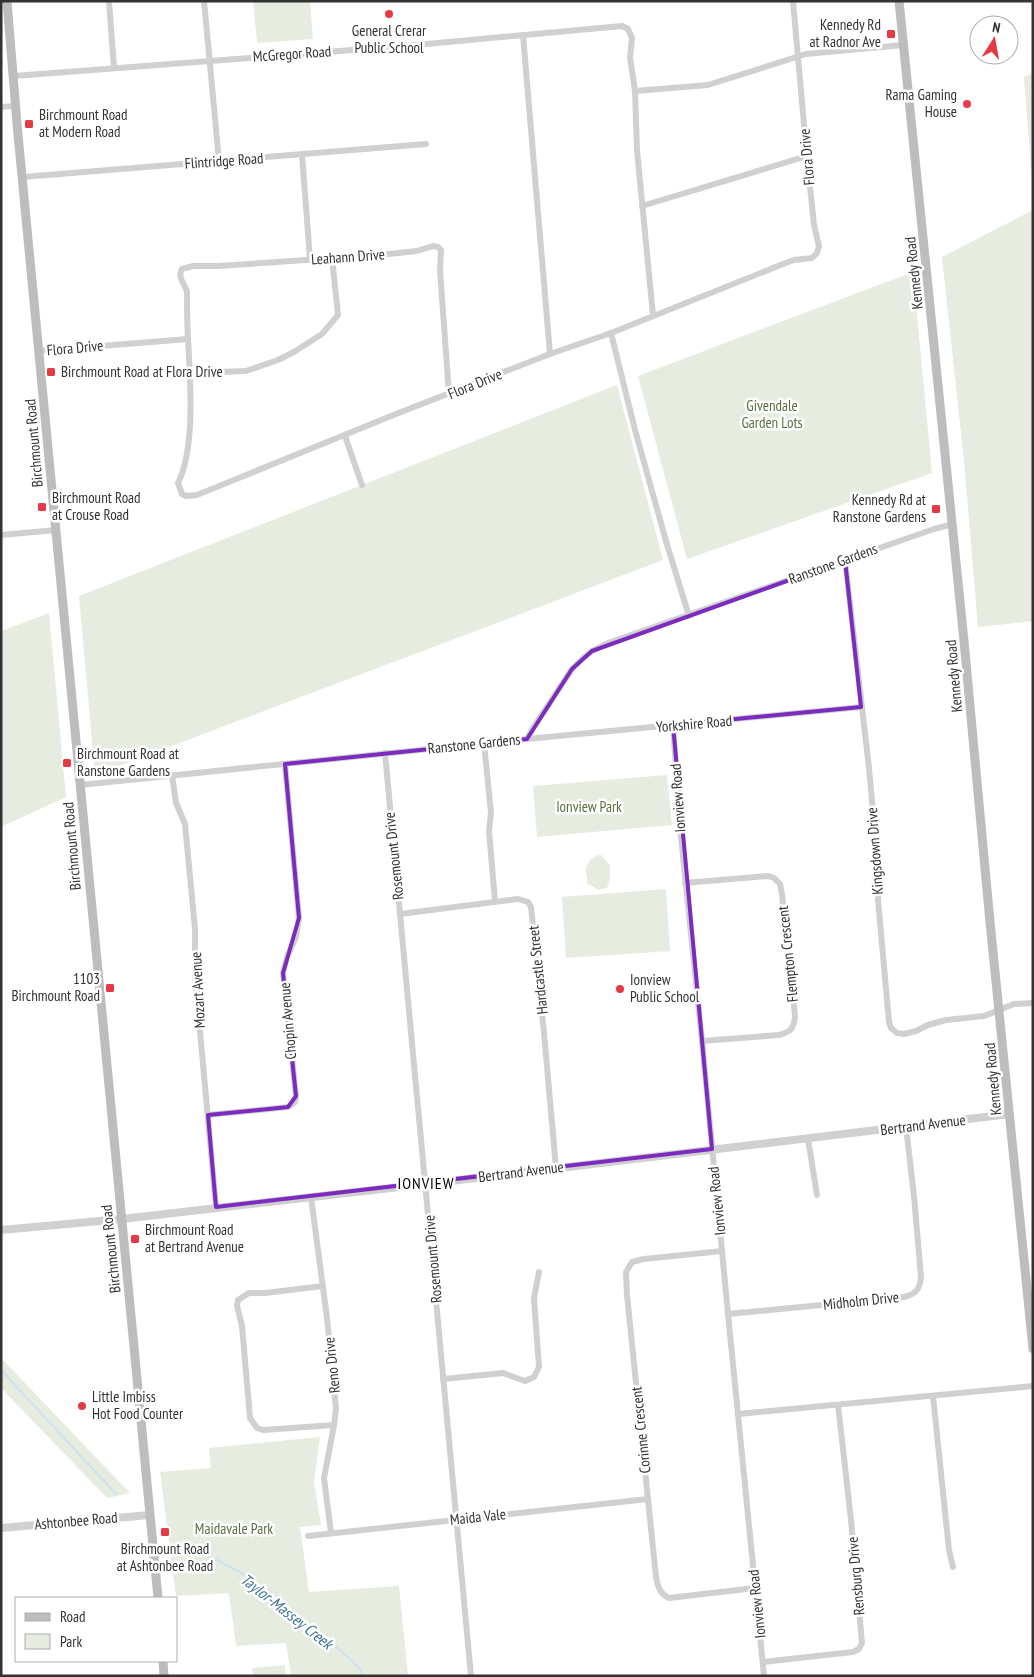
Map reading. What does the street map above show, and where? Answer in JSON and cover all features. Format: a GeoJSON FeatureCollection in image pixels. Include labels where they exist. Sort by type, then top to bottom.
{"type":"FeatureCollection","features":[{"type":"Feature","properties":{"kind":"main road","name":"Birchmount Road"},"geometry":{"type":"LineString","coordinates":[[7,1],[22,177],[158,1597]]}},
{"type":"Feature","properties":{"kind":"main road","name":"Kennedy Road"},"geometry":{"type":"LineString","coordinates":[[899,1],[953,524],[1033,1349]]}},
{"type":"Feature","properties":{"kind":"main road"},"geometry":{"type":"LineString","coordinates":[[163,1662],[164,1676]]}},
{"type":"Feature","properties":{"kind":"street"},"geometry":{"type":"LineString","coordinates":[[109,1],[114,68]]}},
{"type":"Feature","properties":{"kind":"street"},"geometry":{"type":"LineString","coordinates":[[204,1],[218,161]]}},
{"type":"Feature","properties":{"kind":"street","name":"Flora Drive"},"geometry":{"type":"LineString","coordinates":[[39,351],[188,339],[190,374],[189,432],[184,472],[178,483],[182,494],[186,496],[197,495],[550,354],[610,333],[783,264],[815,256],[819,250],[819,243],[814,225],[806,156],[793,1]]}},
{"type":"Feature","properties":{"kind":"street","name":"McGregor Road"},"geometry":{"type":"LineString","coordinates":[[14,76],[622,26],[628,29],[632,38],[630,57],[635,91]]}},
{"type":"Feature","properties":{"kind":"street"},"geometry":{"type":"LineString","coordinates":[[524,35],[550,354]]}},
{"type":"Feature","properties":{"kind":"street"},"geometry":{"type":"LineString","coordinates":[[653,315],[637,150],[635,91],[708,85],[798,56],[813,53],[903,45]]}},
{"type":"Feature","properties":{"kind":"street"},"geometry":{"type":"LineString","coordinates":[[1,107],[16,106]]}},
{"type":"Feature","properties":{"kind":"street","name":"Flintridge Road"},"geometry":{"type":"LineString","coordinates":[[22,177],[426,144]]}},
{"type":"Feature","properties":{"kind":"street"},"geometry":{"type":"LineString","coordinates":[[302,154],[310,259]]}},
{"type":"Feature","properties":{"kind":"street"},"geometry":{"type":"LineString","coordinates":[[642,206],[806,156]]}},
{"type":"Feature","properties":{"kind":"street","name":"Leahann Drive"},"geometry":{"type":"LineString","coordinates":[[188,339],[187,292],[180,277],[182,269],[193,266],[219,266],[417,251],[433,246],[441,250],[440,271],[449,394]]}},
{"type":"Feature","properties":{"kind":"street"},"geometry":{"type":"LineString","coordinates":[[190,374],[246,371],[278,360],[322,334],[338,315],[332,258]]}},
{"type":"Feature","properties":{"kind":"street"},"geometry":{"type":"LineString","coordinates":[[610,333],[666,541],[690,616]]}},
{"type":"Feature","properties":{"kind":"street"},"geometry":{"type":"LineString","coordinates":[[345,436],[362,485]]}},
{"type":"Feature","properties":{"kind":"street","name":"Ranstone Gardens"},"geometry":{"type":"LineString","coordinates":[[80,784],[527,739],[572,669],[592,651],[608,643],[953,524]]}},
{"type":"Feature","properties":{"kind":"street"},"geometry":{"type":"LineString","coordinates":[[1,535],[56,530]]}},
{"type":"Feature","properties":{"kind":"street","name":"Kingsdown Drive"},"geometry":{"type":"LineString","coordinates":[[845,560],[871,787],[877,857],[878,900],[891,1028],[897,1033],[904,1034],[946,1020],[984,1016],[1000,1009]]}},
{"type":"Feature","properties":{"kind":"street","name":"Yorkshire Road"},"geometry":{"type":"LineString","coordinates":[[527,739],[861,707]]}},
{"type":"Feature","properties":{"kind":"street","name":"Ionview Road"},"geometry":{"type":"LineString","coordinates":[[673,725],[685,883],[764,1676]]}},
{"type":"Feature","properties":{"kind":"street"},"geometry":{"type":"LineString","coordinates":[[484,743],[491,813],[489,832],[495,901]]}},
{"type":"Feature","properties":{"kind":"street","name":"Rosemount Drive"},"geometry":{"type":"LineString","coordinates":[[385,753],[471,1676]]}},
{"type":"Feature","properties":{"kind":"street","name":"Chopin Avenue"},"geometry":{"type":"LineString","coordinates":[[208,1115],[288,1107],[295,1102],[296,1096],[283,973],[287,957],[296,937],[299,918],[285,764]]}},
{"type":"Feature","properties":{"kind":"street","name":"Mozart Avenue"},"geometry":{"type":"LineString","coordinates":[[172,775],[176,803],[185,824],[188,852],[195,930],[195,976],[216,1207]]}},
{"type":"Feature","properties":{"kind":"street","name":"Flempton Crescent"},"geometry":{"type":"LineString","coordinates":[[685,883],[768,876],[774,878],[780,884],[788,944],[795,1016],[792,1029],[779,1035],[702,1041]]}},
{"type":"Feature","properties":{"kind":"street","name":"Hardcastle Street"},"geometry":{"type":"LineString","coordinates":[[400,914],[495,901],[524,900],[528,902],[531,907],[556,1168]]}},
{"type":"Feature","properties":{"kind":"street"},"geometry":{"type":"LineString","coordinates":[[1000,1009],[1014,1004],[1033,1002]]}},
{"type":"Feature","properties":{"kind":"street","name":"Bertrand Avenue"},"geometry":{"type":"LineString","coordinates":[[1,1230],[426,1184],[1010,1114]]}},
{"type":"Feature","properties":{"kind":"street","name":"Midholm Drive"},"geometry":{"type":"LineString","coordinates":[[728,1314],[904,1297],[916,1292],[921,1277],[906,1127]]}},
{"type":"Feature","properties":{"kind":"street"},"geometry":{"type":"LineString","coordinates":[[808,1139],[817,1195]]}},
{"type":"Feature","properties":{"kind":"street","name":"Reno Drive"},"geometry":{"type":"LineString","coordinates":[[311,1196],[336,1409],[324,1478],[331,1533]]}},
{"type":"Feature","properties":{"kind":"street","name":"Corinne Crescent"},"geometry":{"type":"LineString","coordinates":[[722,1251],[644,1259],[632,1262],[626,1272],[625,1279],[656,1578],[659,1589],[664,1596],[669,1598],[755,1588]]}},
{"type":"Feature","properties":{"kind":"street"},"geometry":{"type":"LineString","coordinates":[[443,1378],[503,1373],[525,1381],[534,1377],[539,1367],[534,1298],[539,1272]]}},
{"type":"Feature","properties":{"kind":"street"},"geometry":{"type":"LineString","coordinates":[[323,1286],[265,1293],[249,1293],[238,1300],[237,1306],[242,1326],[250,1418],[254,1425],[264,1430],[334,1426]]}},
{"type":"Feature","properties":{"kind":"street"},"geometry":{"type":"LineString","coordinates":[[738,1414],[1033,1386]]}},
{"type":"Feature","properties":{"kind":"street"},"geometry":{"type":"LineString","coordinates":[[933,1396],[949,1550],[953,1567]]}},
{"type":"Feature","properties":{"kind":"street","name":"Rensburg Drive"},"geometry":{"type":"LineString","coordinates":[[763,1662],[853,1652],[859,1649],[862,1643],[838,1405]]}},
{"type":"Feature","properties":{"kind":"street","name":"Maida Vale"},"geometry":{"type":"LineString","coordinates":[[308,1536],[648,1499]]}},
{"type":"Feature","properties":{"kind":"street","name":"Ashtonbee Road"},"geometry":{"type":"LineString","coordinates":[[1,1528],[150,1515]]}},
{"type":"Feature","properties":{"kind":"highlighted area"},"geometry":{"type":"Polygon","coordinates":[[[845,560],[861,707],[673,725],[712,1149],[216,1207],[208,1115],[288,1107],[296,1096],[283,973],[299,918],[285,764],[527,739],[572,669],[592,651],[845,560]]]}},
{"type":"Feature","properties":{"kind":"green space"},"geometry":{"type":"Polygon","coordinates":[[[253,1],[310,1],[313,39],[257,43],[253,1]]]}},
{"type":"Feature","properties":{"kind":"green space"},"geometry":{"type":"Polygon","coordinates":[[[1033,73],[1033,195],[1024,77],[1033,73]]]}},
{"type":"Feature","properties":{"kind":"green space"},"geometry":{"type":"Polygon","coordinates":[[[1033,210],[1033,621],[978,627],[964,461],[942,257],[1033,210]]]}},
{"type":"Feature","properties":{"kind":"green space","name":"Givendale Garden Lots"},"geometry":{"type":"Polygon","coordinates":[[[913,272],[932,473],[687,559],[638,376],[913,272]]]}},
{"type":"Feature","properties":{"kind":"green space"},"geometry":{"type":"Polygon","coordinates":[[[617,385],[663,560],[95,775],[79,596],[617,385]]]}},
{"type":"Feature","properties":{"kind":"green space"},"geometry":{"type":"Polygon","coordinates":[[[49,613],[66,797],[1,827],[1,631],[49,613]]]}},
{"type":"Feature","properties":{"kind":"green space","name":"Ionview Park"},"geometry":{"type":"Polygon","coordinates":[[[667,775],[672,825],[537,837],[533,786],[667,775]]]}},
{"type":"Feature","properties":{"kind":"green space"},"geometry":{"type":"Polygon","coordinates":[[[601,855],[610,865],[610,879],[607,888],[598,890],[587,884],[585,870],[590,860],[601,855]]]}},
{"type":"Feature","properties":{"kind":"green space"},"geometry":{"type":"Polygon","coordinates":[[[666,889],[670,951],[566,958],[562,897],[666,889]]]}},
{"type":"Feature","properties":{"kind":"green space"},"geometry":{"type":"Polygon","coordinates":[[[1,1358],[130,1493],[107,1498],[1,1388],[1,1358]]]}},
{"type":"Feature","properties":{"kind":"green space","name":"Maidavale Park"},"geometry":{"type":"Polygon","coordinates":[[[320,1437],[314,1482],[321,1525],[300,1527],[309,1592],[399,1586],[408,1676],[291,1676],[286,1643],[236,1646],[229,1593],[176,1596],[160,1472],[211,1468],[209,1448],[320,1437]]]}},
{"type":"Feature","properties":{"kind":"green space"},"geometry":{"type":"Polygon","coordinates":[[[285,1665],[286,1676],[253,1676],[252,1668],[285,1665]]]}},
{"type":"Feature","properties":{"kind":"waterway","name":"Taylor-Massey Creek"},"geometry":{"type":"LineString","coordinates":[[1,1370],[116,1494]]}},
{"type":"Feature","properties":{"kind":"waterway","name":"Taylor-Massey Creek"},"geometry":{"type":"LineString","coordinates":[[177,1543],[182,1548],[215,1559],[249,1577],[255,1584],[335,1646],[352,1661],[362,1672],[363,1676]]}},
{"type":"Feature","properties":{"kind":"place","name":"General Crerar Public School"},"geometry":{"type":"Point","coordinates":[389,14]}},
{"type":"Feature","properties":{"kind":"place","name":"Kennedy Rd at Radnor Ave"},"geometry":{"type":"Point","coordinates":[891,34]}},
{"type":"Feature","properties":{"kind":"place","name":"Rama Gaming House"},"geometry":{"type":"Point","coordinates":[967,104]}},
{"type":"Feature","properties":{"kind":"place","name":"Birchmount Road at Modern Road"},"geometry":{"type":"Point","coordinates":[29,124]}},
{"type":"Feature","properties":{"kind":"place","name":"Birchmount Road at Flora Drive"},"geometry":{"type":"Point","coordinates":[51,372]}},
{"type":"Feature","properties":{"kind":"place","name":"Birchmount Road at Crouse Road"},"geometry":{"type":"Point","coordinates":[42,507]}},
{"type":"Feature","properties":{"kind":"place","name":"Kennedy Rd at Ranstone Gardens"},"geometry":{"type":"Point","coordinates":[936,509]}},
{"type":"Feature","properties":{"kind":"place","name":"Birchmount Road at Ranstone Gardens"},"geometry":{"type":"Point","coordinates":[67,763]}},
{"type":"Feature","properties":{"kind":"place","name":"1103 Birchmount Road"},"geometry":{"type":"Point","coordinates":[110,988]}},
{"type":"Feature","properties":{"kind":"place","name":"Ionview Public School"},"geometry":{"type":"Point","coordinates":[620,989]}},
{"type":"Feature","properties":{"kind":"place","name":"Birchmount Road at Bertrand Avenue"},"geometry":{"type":"Point","coordinates":[135,1239]}},
{"type":"Feature","properties":{"kind":"place","name":"Little Imbiss Hot Food Counter"},"geometry":{"type":"Point","coordinates":[82,1406]}},
{"type":"Feature","properties":{"kind":"place","name":"Birchmount Road at Ashtonbee Road"},"geometry":{"type":"Point","coordinates":[165,1532]}},
{"type":"Feature","properties":{"kind":"district","name":"IONVIEW"},"geometry":{"type":"Point","coordinates":[426,1183]}}]}
